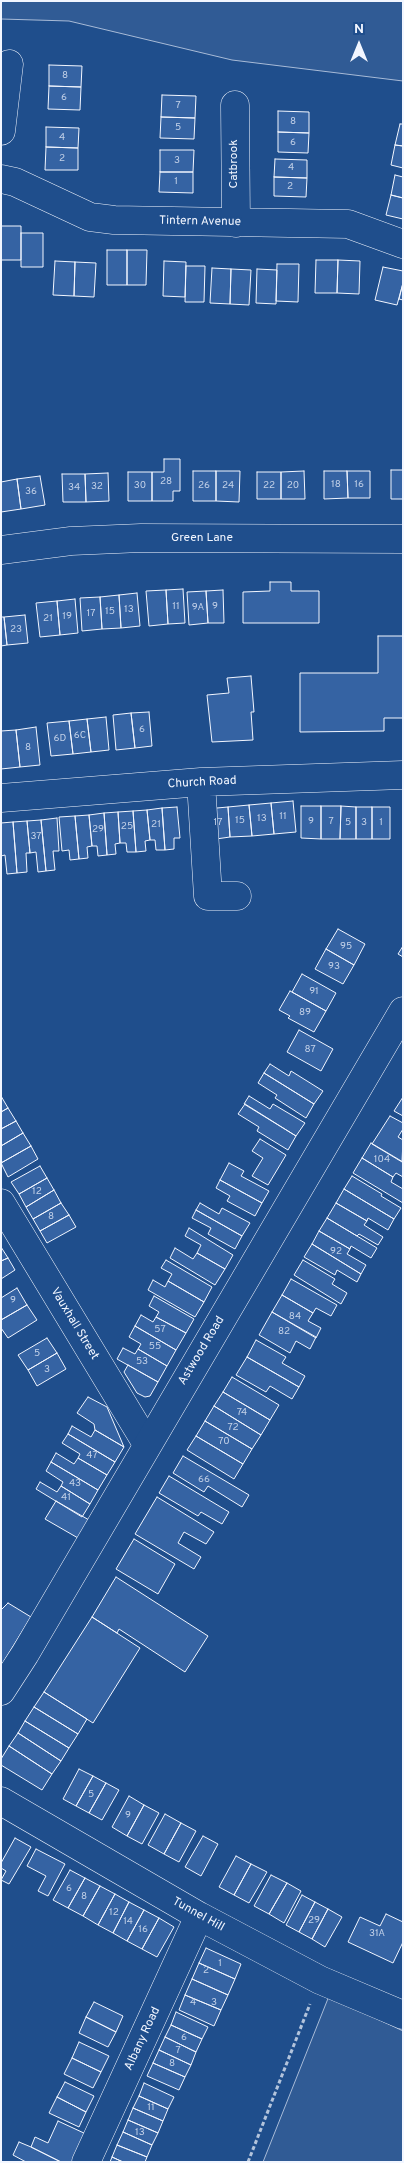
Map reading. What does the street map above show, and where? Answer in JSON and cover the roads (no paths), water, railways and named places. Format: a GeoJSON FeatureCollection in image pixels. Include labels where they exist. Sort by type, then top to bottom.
{"type":"FeatureCollection","features":[{"type":"Feature","properties":{"kind":"street"},"geometry":{"type":"LineString","coordinates":[[1,131],[9,64]]}},
{"type":"Feature","properties":{"kind":"street","name":"Catbrook"},"geometry":{"type":"LineString","coordinates":[[235,105],[236,223]]}},
{"type":"Feature","properties":{"kind":"street","name":"Tintern Avenue"},"geometry":{"type":"LineString","coordinates":[[1,179],[15,182],[90,217],[114,220],[348,224],[403,244]]}},
{"type":"Feature","properties":{"kind":"street","name":"Green Lane"},"geometry":{"type":"LineString","coordinates":[[1,550],[79,540],[403,539]]}},
{"type":"Feature","properties":{"kind":"street","name":"Church Road"},"geometry":{"type":"LineString","coordinates":[[1,798],[201,782],[403,775]]}},
{"type":"Feature","properties":{"kind":"street"},"geometry":{"type":"LineString","coordinates":[[201,782],[208,896],[237,896]]}},
{"type":"Feature","properties":{"kind":"street","name":"Astwood Road"},"geometry":{"type":"LineString","coordinates":[[1,1692],[403,1011]]}},
{"type":"Feature","properties":{"kind":"street","name":"Vauxhall Street"},"geometry":{"type":"LineString","coordinates":[[1,1203],[147,1444]]}},
{"type":"Feature","properties":{"kind":"street","name":"Tunnel Hill"},"geometry":{"type":"LineString","coordinates":[[1,1801],[199,1916],[320,1980],[403,2015]]}},
{"type":"Feature","properties":{"kind":"street","name":"Albany Road"},"geometry":{"type":"LineString","coordinates":[[86,2162],[199,1916]]}}]}
